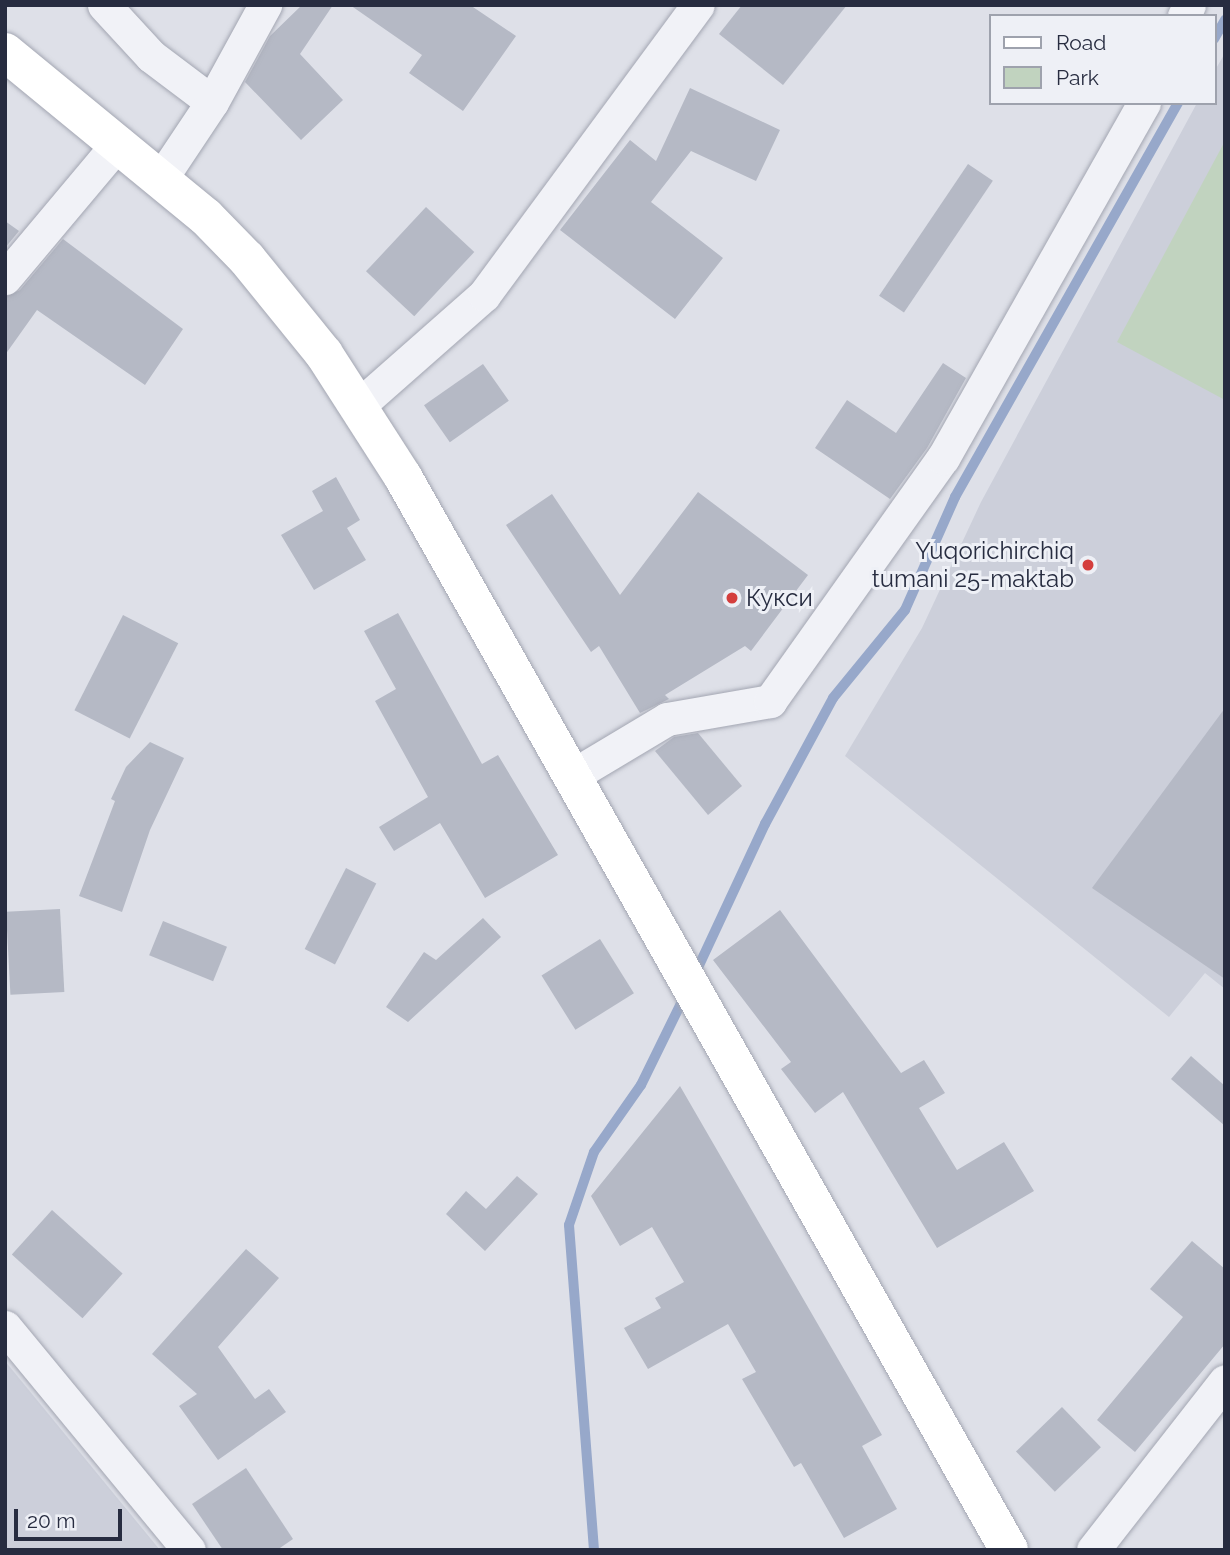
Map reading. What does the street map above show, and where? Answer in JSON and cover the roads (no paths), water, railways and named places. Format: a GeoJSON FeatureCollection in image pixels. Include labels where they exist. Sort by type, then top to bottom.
{"type":"FeatureCollection","features":[{"type":"Feature","properties":{"kind":"main road"},"geometry":{"type":"LineString","coordinates":[[5,52],[162,177],[247,259],[287,305],[357,408],[403,477],[570,777],[712,1019],[1009,1550]]}},
{"type":"Feature","properties":{"kind":"street"},"geometry":{"type":"LineString","coordinates":[[104,5],[151,56],[212,102]]}},
{"type":"Feature","properties":{"kind":"street"},"geometry":{"type":"LineString","coordinates":[[162,177],[212,102],[265,5]]}},
{"type":"Feature","properties":{"kind":"street"},"geometry":{"type":"LineString","coordinates":[[357,408],[484,295],[698,5]]}},
{"type":"Feature","properties":{"kind":"street"},"geometry":{"type":"LineString","coordinates":[[570,777],[667,719],[770,701],[943,458],[1143,105]]}},
{"type":"Feature","properties":{"kind":"street"},"geometry":{"type":"LineString","coordinates":[[5,278],[119,142]]}},
{"type":"Feature","properties":{"kind":"street"},"geometry":{"type":"LineString","coordinates":[[5,1327],[190,1550]]}},
{"type":"Feature","properties":{"kind":"street"},"geometry":{"type":"LineString","coordinates":[[1093,1550],[1225,1381]]}},
{"type":"Feature","properties":{"kind":"waterway"},"geometry":{"type":"LineString","coordinates":[[1216,36],[1225,20]]}},
{"type":"Feature","properties":{"kind":"waterway"},"geometry":{"type":"LineString","coordinates":[[695,974],[765,824],[833,698],[905,610],[955,497],[1177,105]]}},
{"type":"Feature","properties":{"kind":"waterway"},"geometry":{"type":"LineString","coordinates":[[594,1550],[569,1225],[594,1152],[641,1085],[685,995]]}},
{"type":"Feature","properties":{"kind":"place","name":"Yuqorichirchiq tumani 25-maktab"},"geometry":{"type":"Point","coordinates":[1088,565]}},
{"type":"Feature","properties":{"kind":"place","name":"Кукси"},"geometry":{"type":"Point","coordinates":[732,598]}}]}
